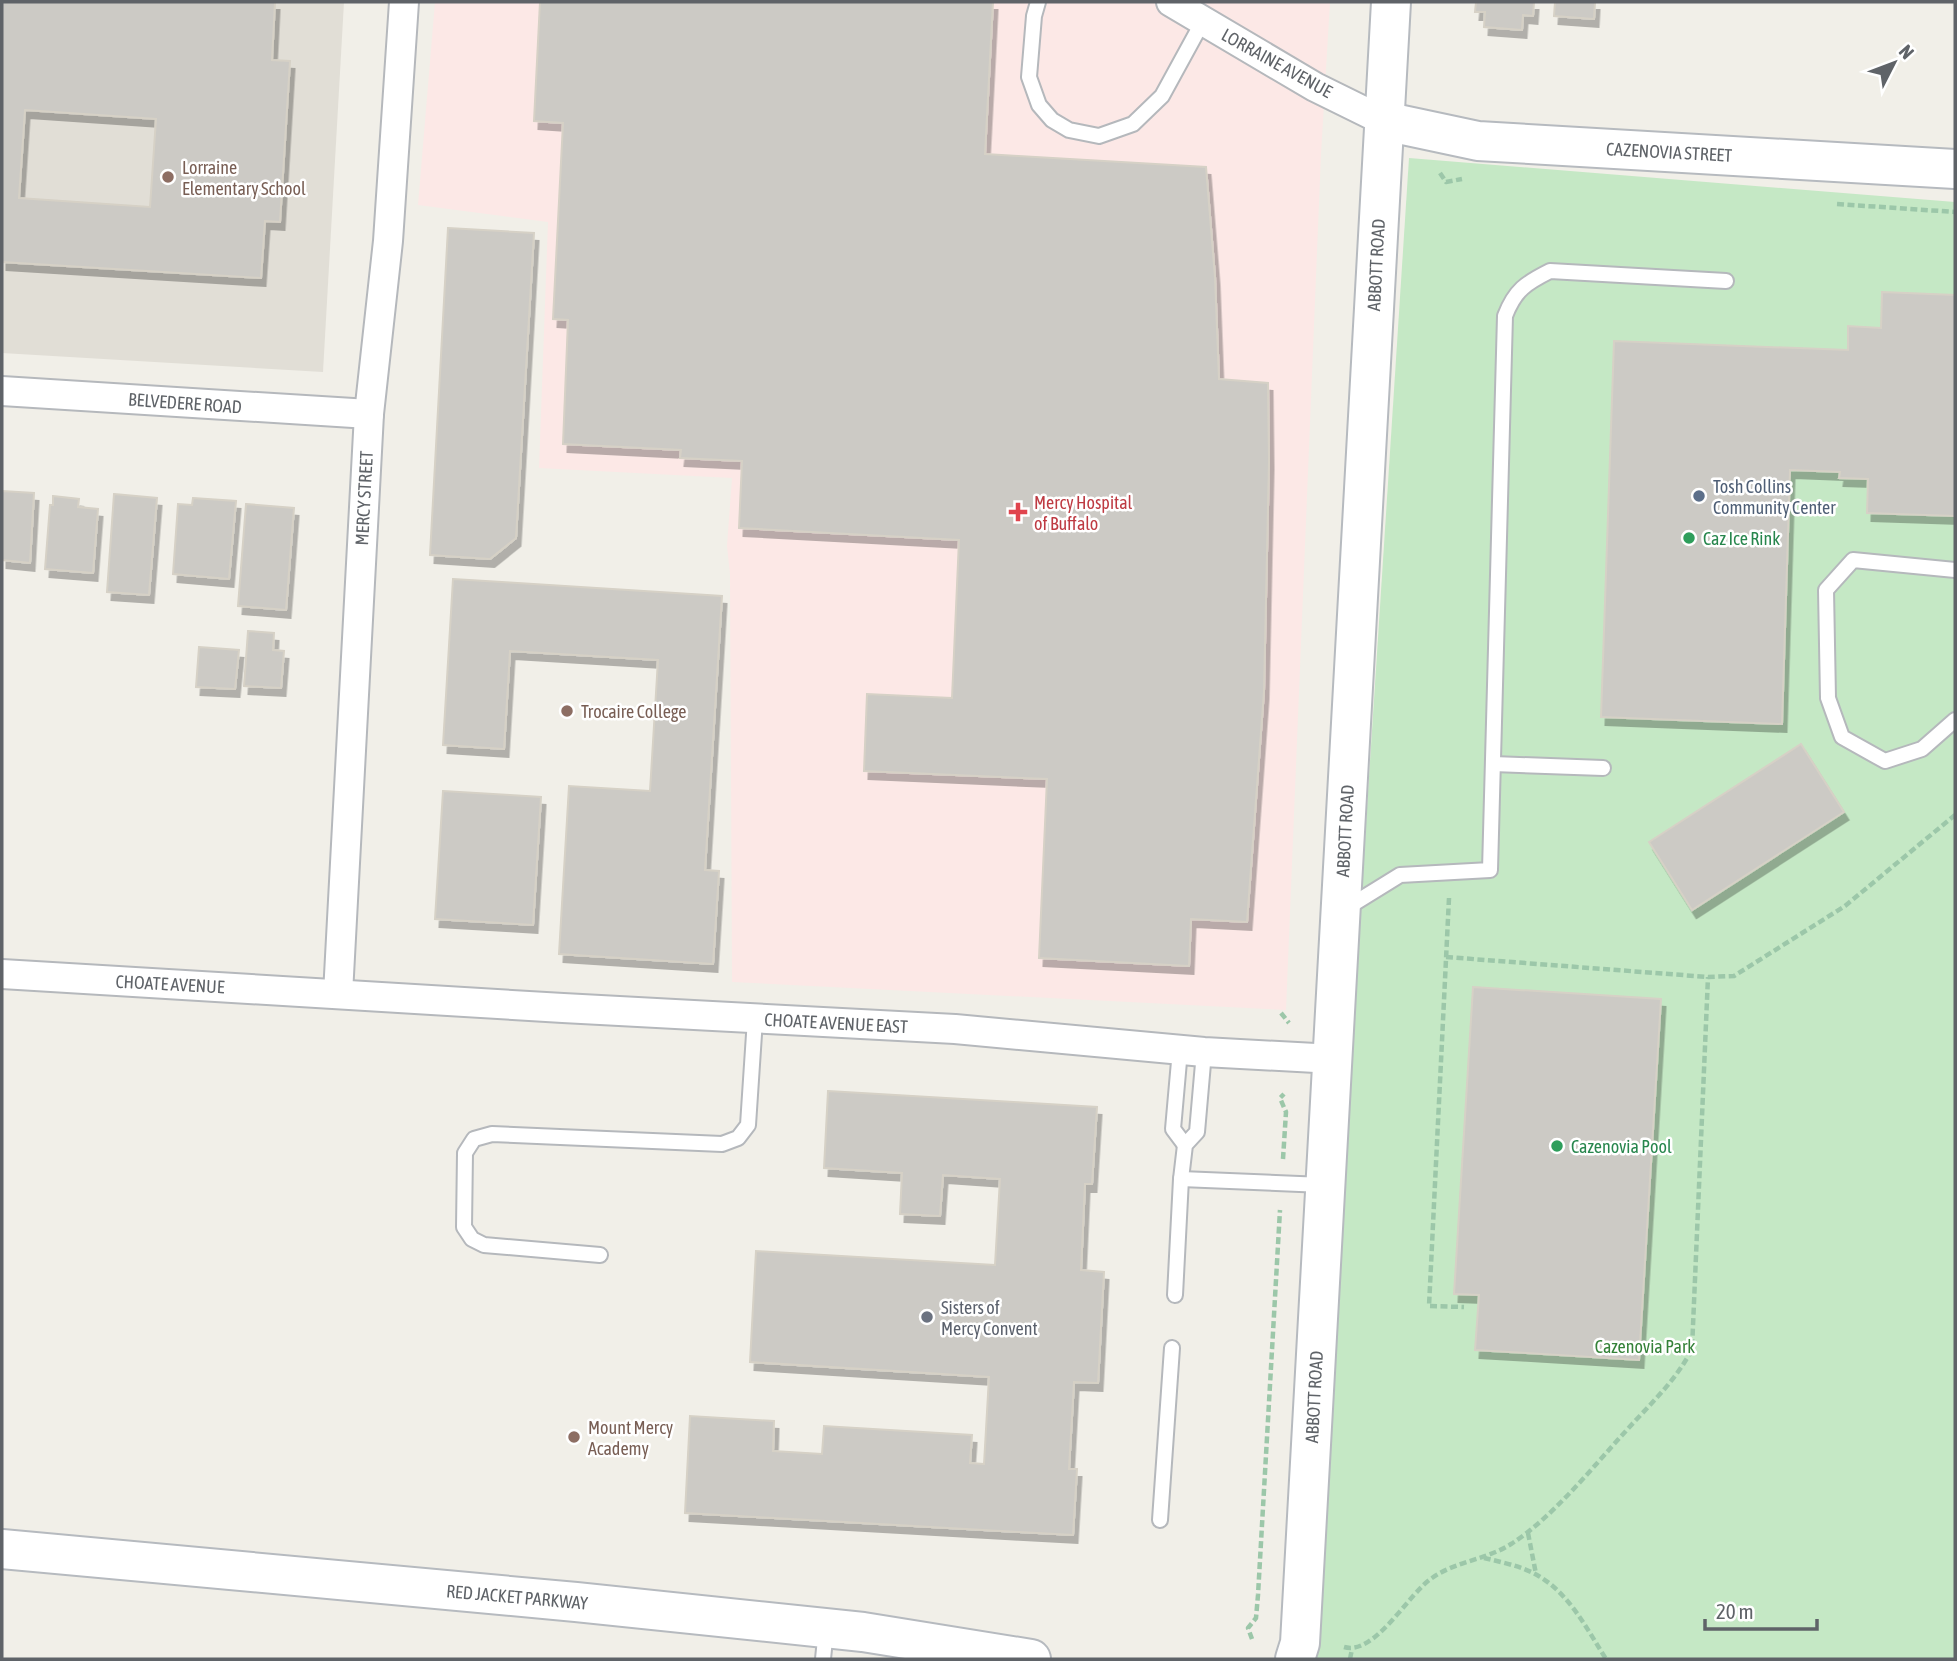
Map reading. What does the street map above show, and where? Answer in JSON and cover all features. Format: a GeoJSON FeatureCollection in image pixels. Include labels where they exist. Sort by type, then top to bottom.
{"type":"FeatureCollection","features":[{"type":"Feature","properties":{"kind":"street","name":"MERCY STREET"},"geometry":{"type":"LineString","coordinates":[[338,994],[369,415],[388,241],[404,2]]}},
{"type":"Feature","properties":{"kind":"street","name":"LORRAINE AVENUE"},"geometry":{"type":"LineString","coordinates":[[1171,2],[1315,87],[1384,121]]}},
{"type":"Feature","properties":{"kind":"street","name":"ABBOTT ROAD"},"geometry":{"type":"LineString","coordinates":[[1295,1659],[1300,1643],[1324,1185],[1334,1059],[1391,2]]}},
{"type":"Feature","properties":{"kind":"street","name":"CAZENOVIA STREET"},"geometry":{"type":"LineString","coordinates":[[1384,121],[1478,141],[1955,169]]}},
{"type":"Feature","properties":{"kind":"street","name":"BELVEDERE ROAD"},"geometry":{"type":"LineString","coordinates":[[2,391],[369,415]]}},
{"type":"Feature","properties":{"kind":"street","name":"CHOATE AVENUE"},"geometry":{"type":"LineString","coordinates":[[2,974],[338,994]]}},
{"type":"Feature","properties":{"kind":"street","name":"CHOATE AVENUE EAST"},"geometry":{"type":"LineString","coordinates":[[338,994],[955,1029],[1192,1051],[1334,1059]]}},
{"type":"Feature","properties":{"kind":"street","name":"RED JACKET PARKWAY"},"geometry":{"type":"LineString","coordinates":[[2,1549],[576,1602],[824,1644],[863,1632],[954,1653],[1031,1659]]}},
{"type":"Feature","properties":{"kind":"lane"},"geometry":{"type":"LineString","coordinates":[[1038,2],[1034,16],[1029,77],[1040,105],[1052,120],[1069,130],[1099,136],[1133,124],[1162,96],[1203,22]]}},
{"type":"Feature","properties":{"kind":"lane"},"geometry":{"type":"LineString","coordinates":[[1340,911],[1400,875],[1490,870],[1505,316],[1512,298],[1532,280],[1550,271],[1726,281]]}},
{"type":"Feature","properties":{"kind":"lane"},"geometry":{"type":"LineString","coordinates":[[1955,570],[1853,560],[1826,590],[1828,698],[1842,737],[1885,761],[1922,748],[1955,720]]}},
{"type":"Feature","properties":{"kind":"lane"},"geometry":{"type":"LineString","coordinates":[[1493,764],[1604,768]]}},
{"type":"Feature","properties":{"kind":"lane"},"geometry":{"type":"LineString","coordinates":[[600,1255],[484,1245],[472,1239],[464,1227],[465,1153],[474,1139],[492,1134],[722,1144],[738,1138],[748,1125],[755,1018]]}},
{"type":"Feature","properties":{"kind":"lane"},"geometry":{"type":"LineString","coordinates":[[1185,1145],[1173,1129],[1192,1051]]}},
{"type":"Feature","properties":{"kind":"lane"},"geometry":{"type":"LineString","coordinates":[[1175,1295],[1185,1145],[1197,1132],[1192,1051]]}},
{"type":"Feature","properties":{"kind":"lane"},"geometry":{"type":"LineString","coordinates":[[1181,1179],[1324,1185]]}},
{"type":"Feature","properties":{"kind":"lane"},"geometry":{"type":"LineString","coordinates":[[1160,1520],[1172,1348]]}},
{"type":"Feature","properties":{"kind":"path"},"geometry":{"type":"LineString","coordinates":[[1440,173],[1446,182]]}},
{"type":"Feature","properties":{"kind":"path"},"geometry":{"type":"LineString","coordinates":[[1446,957],[1708,977],[1734,976],[1844,905],[1955,815]]}},
{"type":"Feature","properties":{"kind":"path"},"geometry":{"type":"LineString","coordinates":[[1450,873],[1429,1306],[1464,1307]]}},
{"type":"Feature","properties":{"kind":"path"},"geometry":{"type":"LineString","coordinates":[[1344,1647],[1352,1649],[1367,1645],[1431,1578],[1464,1562],[1484,1558],[1528,1533],[1588,1473],[1681,1371],[1692,1349],[1708,977]]}},
{"type":"Feature","properties":{"kind":"path"},"geometry":{"type":"LineString","coordinates":[[1281,1013],[1289,1023]]}},
{"type":"Feature","properties":{"kind":"path"},"geometry":{"type":"LineString","coordinates":[[1252,1639],[1248,1628],[1256,1618],[1258,1595],[1286,1112],[1280,1098],[1284,1094]]}},
{"type":"Feature","properties":{"kind":"path"},"geometry":{"type":"LineString","coordinates":[[1528,1533],[1536,1574]]}},
{"type":"Feature","properties":{"kind":"path"},"geometry":{"type":"LineString","coordinates":[[1484,1558],[1536,1574],[1555,1588],[1572,1606],[1606,1659]]}},
{"type":"Feature","properties":{"kind":"path"},"geometry":{"type":"LineString","coordinates":[[1350,1659],[1352,1649]]}},
{"type":"Feature","properties":{"kind":"shaded area","name":"Lorraine Elementary School"},"geometry":{"type":"Polygon","coordinates":[[[2,2],[344,2],[323,372],[2,353],[2,2]]]}},
{"type":"Feature","properties":{"kind":"shaded area","name":"Mercy Hospital of Buffalo"},"geometry":{"type":"Polygon","coordinates":[[[435,2],[1330,2],[1321,154],[1286,1010],[732,982],[730,574],[727,546],[732,478],[539,468],[548,222],[418,205],[435,2]]]}},
{"type":"Feature","properties":{"kind":"green space","name":"Cazenovia Park"},"geometry":{"type":"Polygon","coordinates":[[[1409,158],[1955,202],[1955,1659],[1312,1659],[1409,158]]]}},
{"type":"Feature","properties":{"kind":"building"},"geometry":{"type":"Polygon","coordinates":[[[2,2],[275,2],[272,60],[290,61],[280,222],[265,221],[261,278],[2,262],[2,2]],[[25,110],[19,198],[150,207],[156,119],[25,110]]]}},
{"type":"Feature","properties":{"kind":"building","name":"Mercy Hospital of Buffalo"},"geometry":{"type":"Polygon","coordinates":[[[540,2],[993,2],[985,154],[1206,167],[1215,277],[1219,379],[1268,383],[1269,461],[1264,691],[1247,922],[1191,919],[1189,966],[1039,958],[1047,779],[864,771],[867,694],[952,698],[959,540],[739,528],[742,461],[680,458],[681,450],[563,444],[568,320],[553,319],[563,123],[534,121],[540,2]]]}},
{"type":"Feature","properties":{"kind":"building"},"geometry":{"type":"Polygon","coordinates":[[[1476,2],[1534,2],[1533,16],[1523,15],[1522,30],[1484,27],[1485,12],[1475,12],[1476,2]]]}},
{"type":"Feature","properties":{"kind":"building"},"geometry":{"type":"Polygon","coordinates":[[[1555,2],[1595,2],[1594,19],[1554,16],[1555,2]]]}},
{"type":"Feature","properties":{"kind":"building"},"geometry":{"type":"Polygon","coordinates":[[[448,228],[534,233],[516,538],[490,559],[430,555],[448,228]]]}},
{"type":"Feature","properties":{"kind":"building","name":"Tosh Collins Community Center"},"geometry":{"type":"Polygon","coordinates":[[[1882,292],[1955,295],[1955,516],[1867,513],[1868,479],[1839,478],[1840,472],[1790,470],[1782,724],[1601,717],[1614,341],[1848,350],[1848,326],[1881,328],[1882,292]]]}},
{"type":"Feature","properties":{"kind":"building"},"geometry":{"type":"Polygon","coordinates":[[[2,491],[34,493],[30,563],[2,560],[2,491]]]}},
{"type":"Feature","properties":{"kind":"building"},"geometry":{"type":"Polygon","coordinates":[[[114,494],[157,498],[149,595],[107,592],[114,494]]]}},
{"type":"Feature","properties":{"kind":"building"},"geometry":{"type":"Polygon","coordinates":[[[53,496],[79,499],[78,507],[98,509],[93,573],[45,569],[53,496]]]}},
{"type":"Feature","properties":{"kind":"building"},"geometry":{"type":"Polygon","coordinates":[[[193,498],[236,501],[229,579],[173,574],[178,504],[192,505],[193,498]]]}},
{"type":"Feature","properties":{"kind":"building"},"geometry":{"type":"Polygon","coordinates":[[[246,504],[294,508],[286,610],[238,606],[246,504]]]}},
{"type":"Feature","properties":{"kind":"building"},"geometry":{"type":"Polygon","coordinates":[[[453,579],[722,596],[705,870],[719,871],[713,964],[559,954],[569,786],[650,791],[658,660],[510,651],[504,749],[443,745],[453,579]]]}},
{"type":"Feature","properties":{"kind":"building"},"geometry":{"type":"Polygon","coordinates":[[[248,631],[274,633],[273,650],[284,651],[281,688],[244,686],[248,631]]]}},
{"type":"Feature","properties":{"kind":"building"},"geometry":{"type":"Polygon","coordinates":[[[199,647],[239,650],[235,689],[196,687],[199,647]]]}},
{"type":"Feature","properties":{"kind":"building"},"geometry":{"type":"Polygon","coordinates":[[[1801,744],[1844,812],[1692,910],[1649,842],[1801,744]]]}},
{"type":"Feature","properties":{"kind":"building"},"geometry":{"type":"Polygon","coordinates":[[[443,791],[541,797],[533,925],[435,919],[443,791]]]}},
{"type":"Feature","properties":{"kind":"building","name":"Cazenovia Pool"},"geometry":{"type":"Polygon","coordinates":[[[1473,987],[1661,999],[1639,1360],[1475,1350],[1479,1295],[1454,1294],[1473,987]]]}},
{"type":"Feature","properties":{"kind":"building","name":"Sisters of Mercy Convent"},"geometry":{"type":"Polygon","coordinates":[[[828,1091],[1097,1107],[1092,1184],[1085,1184],[1081,1270],[1104,1272],[1098,1383],[1074,1382],[1069,1469],[1077,1469],[1073,1535],[685,1513],[690,1416],[774,1421],[773,1451],[822,1454],[824,1426],[972,1435],[970,1463],[984,1464],[989,1377],[750,1362],[756,1251],[995,1265],[1000,1179],[943,1175],[940,1216],[900,1214],[902,1173],[824,1168],[828,1091]]]}},
{"type":"Feature","properties":{"kind":"place","name":"Lorraine Elementary School"},"geometry":{"type":"Point","coordinates":[168,177]}},
{"type":"Feature","properties":{"kind":"place","name":"Tosh Collins Community Center"},"geometry":{"type":"Point","coordinates":[1699,496]}},
{"type":"Feature","properties":{"kind":"place","name":"Mercy Hospital of Buffalo"},"geometry":{"type":"Point","coordinates":[1018,512]}},
{"type":"Feature","properties":{"kind":"place","name":"Caz Ice Rink"},"geometry":{"type":"Point","coordinates":[1689,538]}},
{"type":"Feature","properties":{"kind":"place","name":"Trocaire College"},"geometry":{"type":"Point","coordinates":[567,711]}},
{"type":"Feature","properties":{"kind":"place","name":"Cazenovia Pool"},"geometry":{"type":"Point","coordinates":[1557,1146]}},
{"type":"Feature","properties":{"kind":"place","name":"Sisters of Mercy Convent"},"geometry":{"type":"Point","coordinates":[927,1317]}},
{"type":"Feature","properties":{"kind":"place","name":"Mount Mercy Academy"},"geometry":{"type":"Point","coordinates":[574,1437]}}]}
